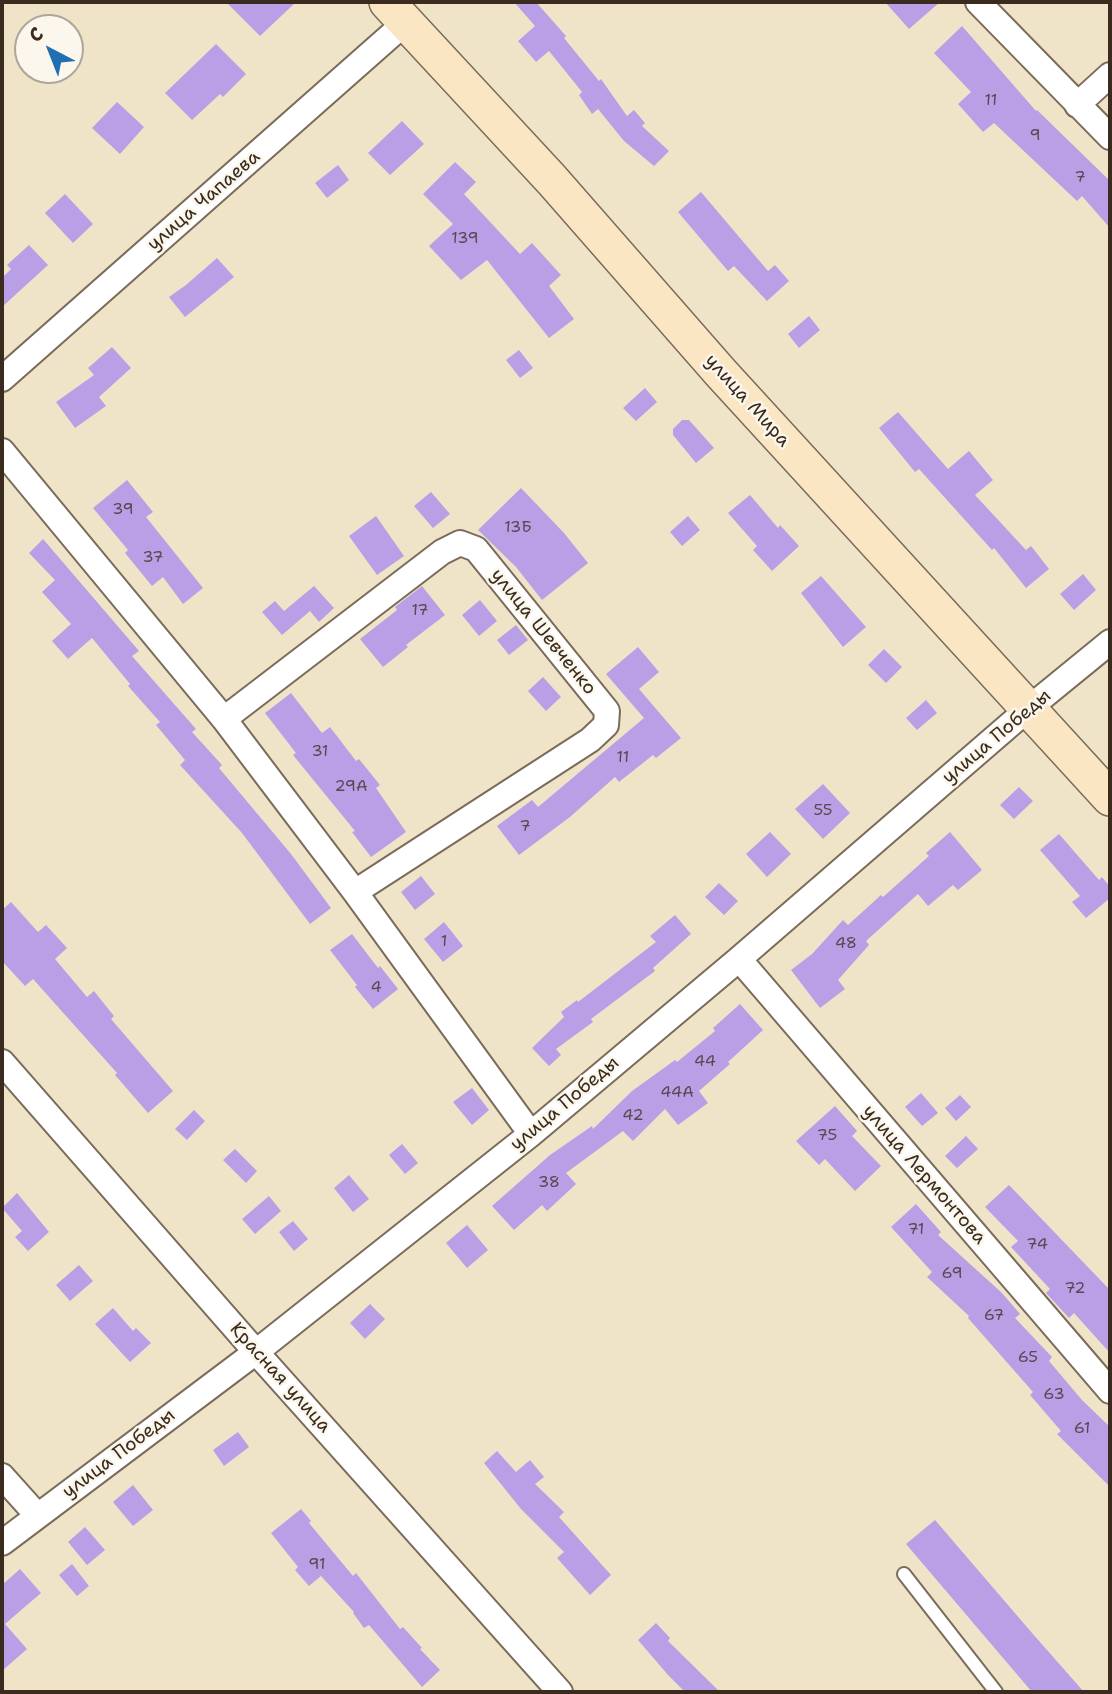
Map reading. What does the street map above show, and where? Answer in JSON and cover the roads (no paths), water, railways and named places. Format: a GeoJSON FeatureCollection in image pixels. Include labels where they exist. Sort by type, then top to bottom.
{"type":"FeatureCollection","features":[{"type":"Feature","properties":{"kind":"main road","name":"улица Мира"},"geometry":{"type":"LineString","coordinates":[[397,12],[552,180],[721,373],[1110,798]]}},
{"type":"Feature","properties":{"kind":"street"},"geometry":{"type":"LineString","coordinates":[[978,2],[1110,137]]}},
{"type":"Feature","properties":{"kind":"street","name":"улица Чапаева"},"geometry":{"type":"LineString","coordinates":[[2,379],[397,12]]}},
{"type":"Feature","properties":{"kind":"street"},"geometry":{"type":"LineString","coordinates":[[1077,105],[1110,75]]}},
{"type":"Feature","properties":{"kind":"street"},"geometry":{"type":"LineString","coordinates":[[2,451],[224,719],[355,892],[531,1134]]}},
{"type":"Feature","properties":{"kind":"street","name":"улица Шевченко"},"geometry":{"type":"LineString","coordinates":[[224,719],[442,552],[460,543],[476,549],[607,711],[606,725],[590,740],[355,892]]}},
{"type":"Feature","properties":{"kind":"street","name":"улица Победы"},"geometry":{"type":"LineString","coordinates":[[2,1544],[256,1352],[531,1134],[1110,642]]}},
{"type":"Feature","properties":{"kind":"street","name":"улица Лермонтова"},"geometry":{"type":"LineString","coordinates":[[739,959],[1110,1391]]}},
{"type":"Feature","properties":{"kind":"street","name":"Красная улица"},"geometry":{"type":"LineString","coordinates":[[2,1062],[256,1352],[560,1692]]}},
{"type":"Feature","properties":{"kind":"street"},"geometry":{"type":"LineString","coordinates":[[2,1476],[37,1515]]}},
{"type":"Feature","properties":{"kind":"lane"},"geometry":{"type":"LineString","coordinates":[[904,1574],[996,1692]]}}]}
